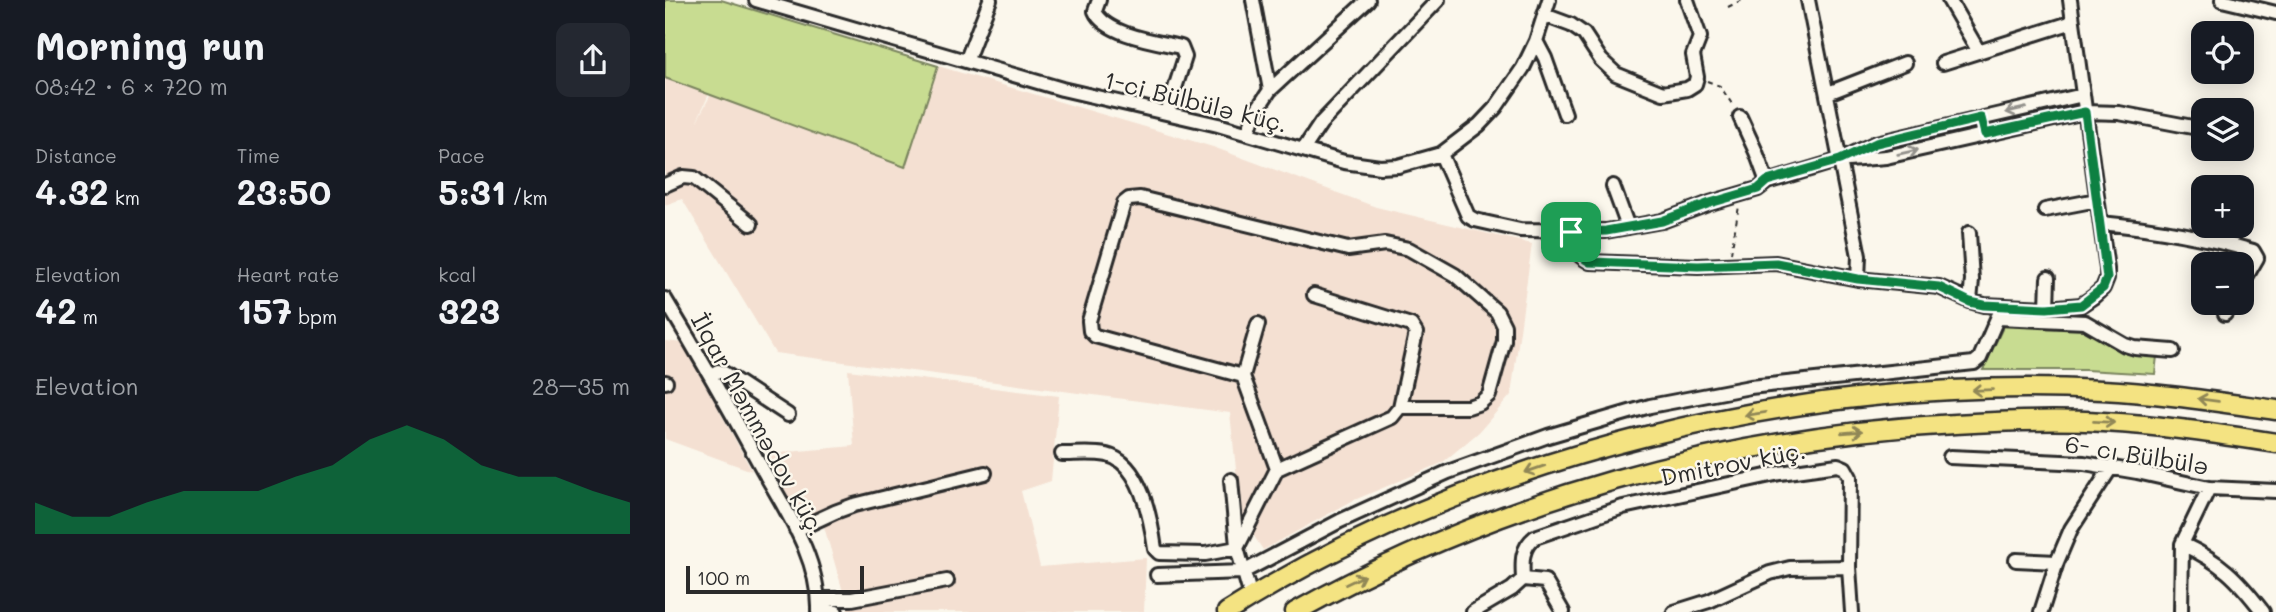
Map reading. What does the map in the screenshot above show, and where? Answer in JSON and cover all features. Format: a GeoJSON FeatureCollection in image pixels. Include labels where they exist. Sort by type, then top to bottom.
{"type":"FeatureCollection","features":[{"type":"Feature","properties":{"kind":"highway"},"geometry":{"type":"LineString","coordinates":[[1227,612],[1313,563],[1394,524],[1496,482],[1638,438],[1749,415],[1836,401],[1915,393],[2007,389],[2101,390],[2179,396],[2276,410]]}},
{"type":"Feature","properties":{"kind":"highway"},"geometry":{"type":"LineString","coordinates":[[1295,612],[1410,553],[1506,514],[1572,491],[1648,470],[1755,446],[1853,432],[2008,421],[2103,422],[2178,428],[2276,443]]}},
{"type":"Feature","properties":{"kind":"street","name":"1-ci Bülbülə küç."},"geometry":{"type":"LineString","coordinates":[[756,0],[967,59],[1062,89],[1248,133],[1366,166],[1398,166],[1441,154],[1479,125],[1518,76],[1536,41],[1549,0]]}},
{"type":"Feature","properties":{"kind":"street"},"geometry":{"type":"LineString","coordinates":[[967,59],[990,0]]}},
{"type":"Feature","properties":{"kind":"street"},"geometry":{"type":"LineString","coordinates":[[1099,0],[1095,11],[1111,26],[1136,36],[1181,47],[1184,51],[1185,57],[1167,113]]}},
{"type":"Feature","properties":{"kind":"street"},"geometry":{"type":"LineString","coordinates":[[1253,0],[1270,90]]}},
{"type":"Feature","properties":{"kind":"street"},"geometry":{"type":"LineString","coordinates":[[1248,133],[1254,114],[1270,90],[1368,0]]}},
{"type":"Feature","properties":{"kind":"street"},"geometry":{"type":"LineString","coordinates":[[1303,150],[1321,123],[1438,0]]}},
{"type":"Feature","properties":{"kind":"street"},"geometry":{"type":"LineString","coordinates":[[1544,16],[1571,25],[1584,34],[1601,60],[1616,74],[1655,90],[1672,93],[1695,84],[1693,55],[1700,37],[1688,0]]}},
{"type":"Feature","properties":{"kind":"street"},"geometry":{"type":"LineString","coordinates":[[1808,0],[1860,256],[1858,279]]}},
{"type":"Feature","properties":{"kind":"street"},"geometry":{"type":"LineString","coordinates":[[1949,0],[1979,52]]}},
{"type":"Feature","properties":{"kind":"street"},"geometry":{"type":"LineString","coordinates":[[2000,312],[2081,305],[2103,288],[2107,278],[2070,0]]}},
{"type":"Feature","properties":{"kind":"street"},"geometry":{"type":"LineString","coordinates":[[2222,0],[2276,13]]}},
{"type":"Feature","properties":{"kind":"street"},"geometry":{"type":"LineString","coordinates":[[1944,63],[2073,22]]}},
{"type":"Feature","properties":{"kind":"street"},"geometry":{"type":"LineString","coordinates":[[1536,41],[1565,114]]}},
{"type":"Feature","properties":{"kind":"street"},"geometry":{"type":"LineString","coordinates":[[1828,93],[1905,63]]}},
{"type":"Feature","properties":{"kind":"street"},"geometry":{"type":"LineString","coordinates":[[1441,154],[1468,216],[1475,220],[1520,230],[1606,231],[1662,221],[1758,189],[1767,181],[1840,160],[1876,143],[2083,95]]}},
{"type":"Feature","properties":{"kind":"street"},"geometry":{"type":"LineString","coordinates":[[1840,160],[1886,157],[2085,112],[2119,113],[2191,127]]}},
{"type":"Feature","properties":{"kind":"street"},"geometry":{"type":"LineString","coordinates":[[1740,117],[1767,181]]}},
{"type":"Feature","properties":{"kind":"street"},"geometry":{"type":"LineString","coordinates":[[1981,118],[1985,134]]}},
{"type":"Feature","properties":{"kind":"street"},"geometry":{"type":"LineString","coordinates":[[665,186],[683,177],[694,178],[751,225]]}},
{"type":"Feature","properties":{"kind":"street"},"geometry":{"type":"LineString","coordinates":[[1613,186],[1628,227]]}},
{"type":"Feature","properties":{"kind":"street"},"geometry":{"type":"LineString","coordinates":[[1243,376],[1095,336],[1090,331],[1089,321],[1123,203],[1129,199],[1140,198],[1348,249],[1385,244],[1409,249],[1455,275],[1497,312],[1504,326],[1504,341],[1489,396],[1468,407],[1400,407]]}},
{"type":"Feature","properties":{"kind":"street"},"geometry":{"type":"LineString","coordinates":[[2045,210],[2097,200]]}},
{"type":"Feature","properties":{"kind":"street"},"geometry":{"type":"LineString","coordinates":[[2101,223],[2147,227],[2208,238],[2254,252]]}},
{"type":"Feature","properties":{"kind":"street"},"geometry":{"type":"LineString","coordinates":[[1571,232],[1573,249],[1580,257],[1590,262],[1669,266],[1776,263],[1858,279],[1939,287],[1970,302],[2000,312],[2085,322],[2125,345],[2173,351]]}},
{"type":"Feature","properties":{"kind":"street"},"geometry":{"type":"LineString","coordinates":[[1969,233],[1972,280],[1970,302]]}},
{"type":"Feature","properties":{"kind":"street"},"geometry":{"type":"LineString","coordinates":[[2047,278],[2047,308]]}},
{"type":"Feature","properties":{"kind":"street"},"geometry":{"type":"LineString","coordinates":[[1237,548],[1277,469],[1392,417],[1400,407],[1416,333],[1411,325],[1314,295]]}},
{"type":"Feature","properties":{"kind":"street","name":"İlqar Məmmədov küç."},"geometry":{"type":"LineString","coordinates":[[665,299],[711,375],[796,530],[813,569],[818,607]]}},
{"type":"Feature","properties":{"kind":"street"},"geometry":{"type":"LineString","coordinates":[[1157,575],[1243,572],[1340,521],[1438,476],[1548,436],[1650,406],[1763,386],[1975,363],[1980,358],[2000,312]]}},
{"type":"Feature","properties":{"kind":"street"},"geometry":{"type":"LineString","coordinates":[[1258,324],[1243,376],[1277,469]]}},
{"type":"Feature","properties":{"kind":"street"},"geometry":{"type":"LineString","coordinates":[[711,375],[718,371],[724,373],[788,415]]}},
{"type":"Feature","properties":{"kind":"street"},"geometry":{"type":"LineString","coordinates":[[1062,454],[1106,455],[1115,458],[1130,471],[1145,498],[1155,549],[1159,553],[1205,554],[1237,548]]}},
{"type":"Feature","properties":{"kind":"street","name":"6- cı Bülbülə"},"geometry":{"type":"LineString","coordinates":[[1950,457],[2084,463],[2112,466],[2209,488],[2276,491]]}},
{"type":"Feature","properties":{"kind":"street","name":"Dmitrov küç."},"geometry":{"type":"LineString","coordinates":[[1523,579],[1524,551],[1527,543],[1535,537],[1623,507],[1780,472],[1838,465],[1845,468],[1850,477],[1849,567],[1852,612]]}},
{"type":"Feature","properties":{"kind":"street"},"geometry":{"type":"LineString","coordinates":[[2041,612],[2071,529],[2112,466]]}},
{"type":"Feature","properties":{"kind":"street"},"geometry":{"type":"LineString","coordinates":[[796,530],[854,505],[985,474]]}},
{"type":"Feature","properties":{"kind":"street"},"geometry":{"type":"LineString","coordinates":[[1231,480],[1237,548],[1251,597]]}},
{"type":"Feature","properties":{"kind":"street"},"geometry":{"type":"LineString","coordinates":[[2181,612],[2182,544],[2209,488]]}},
{"type":"Feature","properties":{"kind":"street"},"geometry":{"type":"LineString","coordinates":[[2182,544],[2204,555],[2239,581],[2263,612]]}},
{"type":"Feature","properties":{"kind":"street"},"geometry":{"type":"LineString","coordinates":[[2016,560],[2057,562]]}},
{"type":"Feature","properties":{"kind":"street"},"geometry":{"type":"LineString","coordinates":[[1674,612],[1709,601],[1770,573],[1790,568],[1849,567]]}},
{"type":"Feature","properties":{"kind":"street"},"geometry":{"type":"LineString","coordinates":[[1473,612],[1512,589],[1523,579],[1545,582],[1563,612]]}},
{"type":"Feature","properties":{"kind":"street"},"geometry":{"type":"LineString","coordinates":[[818,607],[947,581]]}},
{"type":"Feature","properties":{"kind":"street"},"geometry":{"type":"LineString","coordinates":[[818,607],[836,612]]}},
{"type":"Feature","properties":{"kind":"path"},"geometry":{"type":"LineString","coordinates":[[1728,7],[1742,0]]}},
{"type":"Feature","properties":{"kind":"path"},"geometry":{"type":"LineString","coordinates":[[1696,77],[1720,86],[1740,117]]}},
{"type":"Feature","properties":{"kind":"path"},"geometry":{"type":"LineString","coordinates":[[1729,264],[1740,195]]}},
{"type":"Feature","properties":{"kind":"shaded area"},"geometry":{"type":"Polygon","coordinates":[[[938,66],[1213,147],[1376,207],[1532,244],[1511,395],[1479,432],[1442,463],[1352,501],[1263,550],[1241,516],[1230,413],[775,353],[682,199],[665,205],[665,78],[709,94],[696,123],[711,94],[905,167],[938,66]]]}},
{"type":"Feature","properties":{"kind":"shaded area"},"geometry":{"type":"Polygon","coordinates":[[[665,341],[683,343],[752,471],[665,439],[665,341]]]}},
{"type":"Feature","properties":{"kind":"shaded area"},"geometry":{"type":"Polygon","coordinates":[[[848,370],[1059,396],[1051,481],[1021,491],[1040,567],[1146,558],[1144,612],[849,612],[822,520],[791,502],[766,454],[854,446],[848,370]]]}},
{"type":"Feature","properties":{"kind":"green space"},"geometry":{"type":"Polygon","coordinates":[[[665,0],[721,0],[938,66],[905,167],[665,78],[665,0]]]}},
{"type":"Feature","properties":{"kind":"green space"},"geometry":{"type":"Polygon","coordinates":[[[2012,322],[2087,327],[2157,356],[2155,374],[2085,370],[1983,370],[2003,327],[2012,322]]]}},
{"type":"Feature","properties":{"kind":"route"},"geometry":{"type":"LineString","coordinates":[[2085,112],[2107,278],[2103,288],[2081,305],[2047,308],[2002,307],[1970,302],[1946,289],[1929,285],[1858,279],[1776,263],[1669,266],[1590,262],[1580,257],[1573,249],[1571,232],[1606,231],[1677,217],[1710,203],[1758,189],[1767,181],[1840,160],[1876,143],[1981,118],[1985,134],[2085,112]]}}]}
